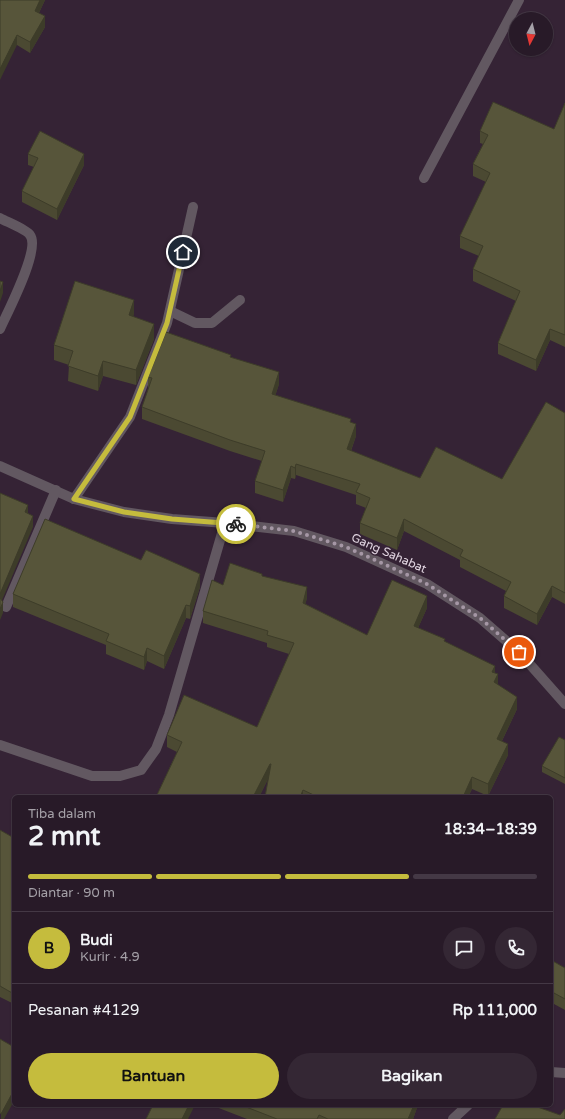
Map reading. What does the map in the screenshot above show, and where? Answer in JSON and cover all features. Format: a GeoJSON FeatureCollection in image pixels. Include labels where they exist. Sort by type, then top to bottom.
{"type":"FeatureCollection","features":[{"type":"Feature","properties":{"kind":"street"},"geometry":{"type":"LineString","coordinates":[[424,178],[519,0]]}},
{"type":"Feature","properties":{"kind":"street"},"geometry":{"type":"LineString","coordinates":[[74,499],[130,417],[167,323],[193,207]]}},
{"type":"Feature","properties":{"kind":"street"},"geometry":{"type":"LineString","coordinates":[[0,218],[27,232],[31,236],[32,240],[28,266],[0,330]]}},
{"type":"Feature","properties":{"kind":"street"},"geometry":{"type":"LineString","coordinates":[[170,311],[195,323],[212,323],[240,300]]}},
{"type":"Feature","properties":{"kind":"street","name":"Gang Sahabat"},"geometry":{"type":"LineString","coordinates":[[0,466],[74,499],[124,512],[172,519],[225,523],[294,531],[346,547],[427,584],[480,618],[519,652],[565,704]]}},
{"type":"Feature","properties":{"kind":"street"},"geometry":{"type":"LineString","coordinates":[[6,607],[56,490]]}},
{"type":"Feature","properties":{"kind":"street"},"geometry":{"type":"LineString","coordinates":[[0,745],[92,776],[120,776],[141,770],[156,749],[169,715],[225,523]]}},
{"type":"Feature","properties":{"kind":"street"},"geometry":{"type":"LineString","coordinates":[[553,1072],[565,1073]]}},
{"type":"Feature","properties":{"kind":"street"},"geometry":{"type":"LineString","coordinates":[[453,1119],[466,1107]]}},
{"type":"Feature","properties":{"kind":"building"},"geometry":{"type":"Polygon","coordinates":[[[0,0],[40,0],[35,11],[45,16],[30,42],[17,35],[0,69],[0,0]]]}},
{"type":"Feature","properties":{"kind":"building"},"geometry":{"type":"Polygon","coordinates":[[[493,102],[554,129],[565,103],[565,335],[550,329],[536,360],[498,343],[520,291],[473,269],[483,246],[460,236],[490,173],[473,164],[488,135],[480,131],[493,102]]]}},
{"type":"Feature","properties":{"kind":"building"},"geometry":{"type":"Polygon","coordinates":[[[40,131],[84,154],[57,209],[22,191],[38,158],[28,154],[40,131]]]}},
{"type":"Feature","properties":{"kind":"building"},"geometry":{"type":"Polygon","coordinates":[[[0,281],[3,282],[0,291],[0,281]]]}},
{"type":"Feature","properties":{"kind":"building"},"geometry":{"type":"Polygon","coordinates":[[[75,281],[134,300],[129,315],[154,324],[136,370],[103,361],[98,376],[68,366],[73,351],[54,345],[75,281]]]}},
{"type":"Feature","properties":{"kind":"building"},"geometry":{"type":"Polygon","coordinates":[[[166,332],[231,355],[230,357],[279,372],[272,394],[351,419],[350,422],[356,424],[347,449],[420,478],[436,447],[502,479],[546,402],[565,413],[565,593],[552,586],[537,614],[504,596],[511,582],[460,556],[463,550],[404,519],[397,538],[360,523],[370,498],[356,492],[360,484],[296,464],[295,468],[291,466],[283,490],[255,481],[265,451],[230,440],[142,407],[152,378],[148,377],[166,332]]]}},
{"type":"Feature","properties":{"kind":"building"},"geometry":{"type":"Polygon","coordinates":[[[0,493],[28,505],[25,512],[33,516],[0,594],[0,493]]]}},
{"type":"Feature","properties":{"kind":"building"},"geometry":{"type":"Polygon","coordinates":[[[45,519],[141,560],[146,550],[200,574],[190,606],[186,605],[164,656],[147,648],[144,657],[106,641],[109,634],[13,594],[45,519]]]}},
{"type":"Feature","properties":{"kind":"building"},"geometry":{"type":"Polygon","coordinates":[[[230,563],[262,574],[262,576],[307,587],[303,603],[367,635],[392,580],[427,596],[414,626],[445,639],[444,641],[495,666],[492,672],[498,674],[494,682],[517,697],[497,739],[508,744],[488,784],[472,777],[464,795],[314,795],[303,790],[301,795],[265,795],[270,764],[254,795],[157,795],[182,742],[167,735],[184,695],[257,727],[294,643],[267,635],[268,631],[203,611],[212,580],[223,585],[230,563]]]}},
{"type":"Feature","properties":{"kind":"building"},"geometry":{"type":"Polygon","coordinates":[[[0,598],[3,602],[0,609],[0,598]]]}},
{"type":"Feature","properties":{"kind":"building"},"geometry":{"type":"Polygon","coordinates":[[[559,737],[565,740],[565,778],[542,766],[559,737]]]}},
{"type":"Feature","properties":{"kind":"building"},"geometry":{"type":"Polygon","coordinates":[[[0,830],[12,837],[12,993],[0,986],[0,830]]]}},
{"type":"Feature","properties":{"kind":"building"},"geometry":{"type":"Polygon","coordinates":[[[553,961],[565,968],[565,999],[554,993],[553,994],[553,961]]]}},
{"type":"Feature","properties":{"kind":"building"},"geometry":{"type":"Polygon","coordinates":[[[0,1039],[12,1046],[12,1094],[1,1114],[0,1039]]]}},
{"type":"Feature","properties":{"kind":"building"},"geometry":{"type":"Polygon","coordinates":[[[152,1107],[188,1107],[182,1119],[146,1119],[152,1107]]]}},
{"type":"Feature","properties":{"kind":"building"},"geometry":{"type":"Polygon","coordinates":[[[246,1107],[413,1107],[408,1119],[328,1119],[319,1115],[317,1119],[277,1119],[246,1107]]]}},
{"type":"Feature","properties":{"kind":"building"},"geometry":{"type":"Polygon","coordinates":[[[502,1107],[538,1107],[560,1115],[565,1109],[565,1119],[495,1119],[502,1107]]]}},
{"type":"Feature","properties":{"kind":"way so far"},"geometry":{"type":"LineString","coordinates":[[236,524],[294,531],[346,547],[384,564],[427,584],[480,618],[519,652]]}},
{"type":"Feature","properties":{"kind":"route"},"geometry":{"type":"LineString","coordinates":[[183,252],[167,323],[130,417],[74,499],[124,512],[172,519],[236,524]]}}]}
